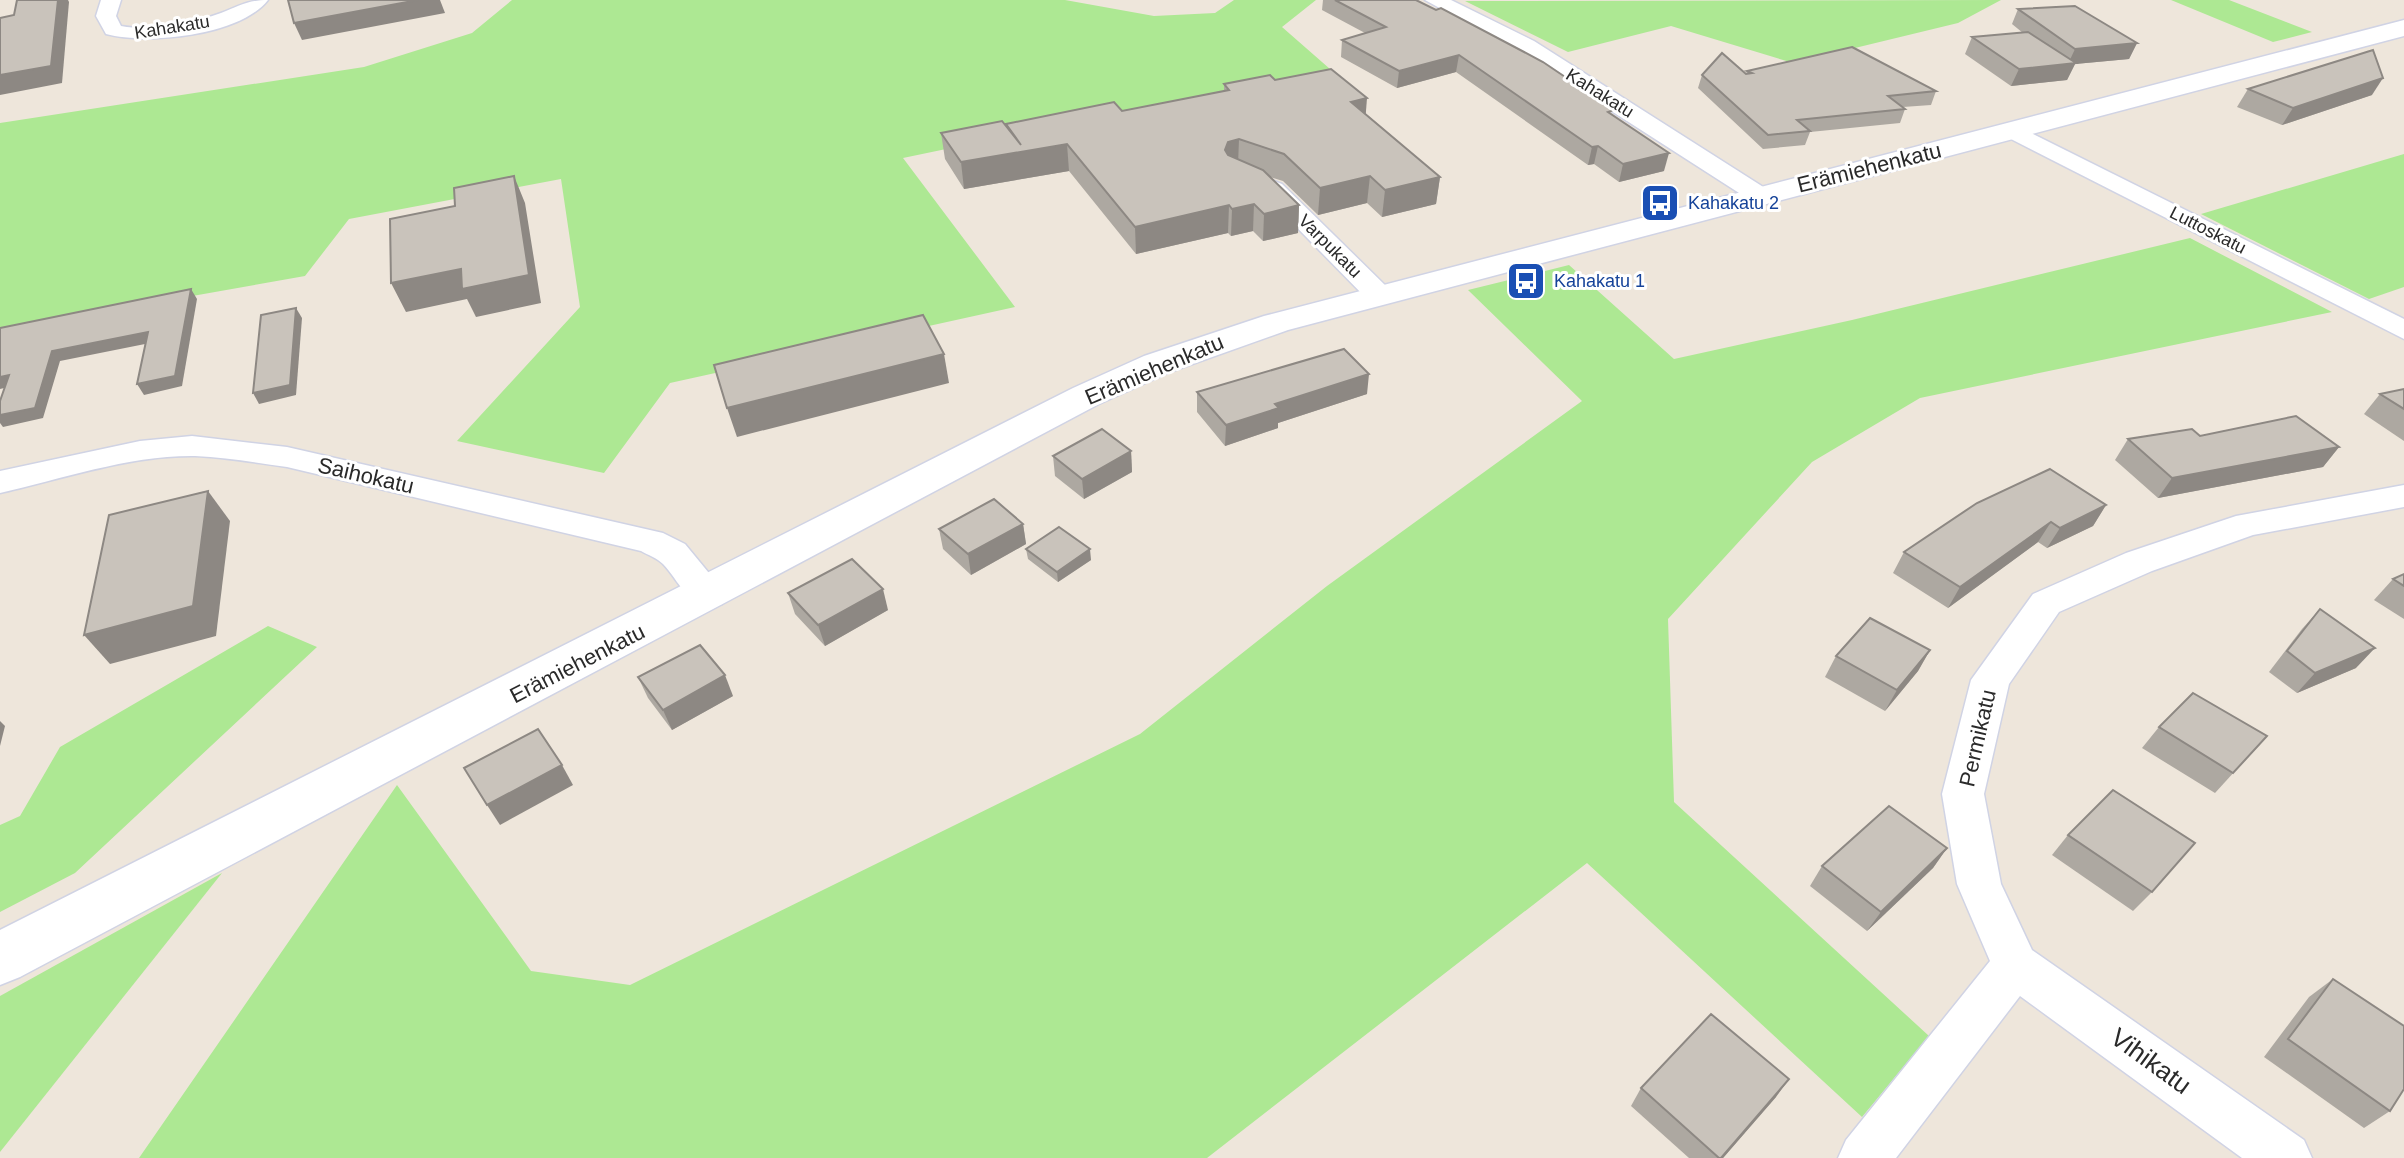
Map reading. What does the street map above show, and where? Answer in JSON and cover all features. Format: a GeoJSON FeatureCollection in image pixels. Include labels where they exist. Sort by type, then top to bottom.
{"type":"FeatureCollection","features":[{"type":"Feature","properties":{"kind":"street","name":"Kahakatu"},"geometry":{"type":"LineString","coordinates":[[111,0],[106,16],[113,30],[131,35],[213,22],[246,11],[258,0]]}},
{"type":"Feature","properties":{"kind":"street","name":"Kahakatu"},"geometry":{"type":"LineString","coordinates":[[1435,0],[1526,46],[1759,195]]}},
{"type":"Feature","properties":{"kind":"street","name":"Erämiehenkatu"},"geometry":{"type":"LineString","coordinates":[[0,959],[709,595],[1086,396],[1157,364],[1276,323],[1379,295],[2404,28]]}},
{"type":"Feature","properties":{"kind":"street","name":"Luttoskatu"},"geometry":{"type":"LineString","coordinates":[[2013,131],[2404,330]]}},
{"type":"Feature","properties":{"kind":"street","name":"Varpukatu"},"geometry":{"type":"LineString","coordinates":[[1239,175],[1273,189],[1379,295]]}},
{"type":"Feature","properties":{"kind":"street","name":"Saihokatu"},"geometry":{"type":"LineString","coordinates":[[0,482],[140,451],[192,446],[259,452],[651,541],[673,553],[709,595]]}},
{"type":"Feature","properties":{"kind":"street","name":"Permikatu"},"geometry":{"type":"LineString","coordinates":[[2015,965],[1979,884],[1963,794],[1990,680],[2046,603],[2139,562],[2248,524],[2404,496]]}},
{"type":"Feature","properties":{"kind":"street"},"geometry":{"type":"LineString","coordinates":[[1864,1158],[2015,965]]}},
{"type":"Feature","properties":{"kind":"street","name":"Vihikatu"},"geometry":{"type":"LineString","coordinates":[[2015,965],[2286,1158]]}},
{"type":"Feature","properties":{"kind":"green space"},"geometry":{"type":"Polygon","coordinates":[[[512,0],[1065,0],[1154,16],[1215,13],[1234,0],[1316,0],[1282,27],[1330,69],[903,158],[1015,307],[670,383],[604,473],[457,441],[580,307],[561,179],[349,219],[305,276],[0,330],[0,123],[364,67],[472,33],[512,0]]]}},
{"type":"Feature","properties":{"kind":"green space"},"geometry":{"type":"Polygon","coordinates":[[[2001,0],[1958,23],[1793,63],[1671,26],[1568,52],[1465,1],[2001,0]]]}},
{"type":"Feature","properties":{"kind":"green space"},"geometry":{"type":"Polygon","coordinates":[[[2171,0],[2229,0],[2312,32],[2273,42],[2171,0]]]}},
{"type":"Feature","properties":{"kind":"green space"},"geometry":{"type":"Polygon","coordinates":[[[2404,154],[2404,287],[2369,299],[2201,214],[2404,154]]]}},
{"type":"Feature","properties":{"kind":"green space"},"geometry":{"type":"Polygon","coordinates":[[[2190,238],[2332,312],[1920,398],[1812,462],[1668,619],[1674,802],[1929,1036],[1862,1117],[1587,863],[1207,1158],[139,1158],[397,785],[531,971],[630,985],[1140,734],[1327,586],[1582,401],[1468,290],[1569,265],[1674,359],[1852,320],[2190,238]]]}},
{"type":"Feature","properties":{"kind":"green space"},"geometry":{"type":"Polygon","coordinates":[[[268,626],[317,647],[75,873],[0,912],[0,825],[20,816],[60,747],[268,626]]]}},
{"type":"Feature","properties":{"kind":"green space"},"geometry":{"type":"Polygon","coordinates":[[[222,873],[0,1152],[0,996],[222,873]]]}},
{"type":"Feature","properties":{"kind":"building"},"geometry":{"type":"Polygon","coordinates":[[[17,0],[58,0],[51,66],[0,75],[0,18],[14,15],[17,0]]]}},
{"type":"Feature","properties":{"kind":"building"},"geometry":{"type":"Polygon","coordinates":[[[288,0],[418,0],[294,23],[288,0]]]}},
{"type":"Feature","properties":{"kind":"building"},"geometry":{"type":"Polygon","coordinates":[[[1335,0],[1416,0],[1436,10],[1441,8],[1543,62],[1614,110],[1608,112],[1669,153],[1623,164],[1598,146],[1592,147],[1459,55],[1399,71],[1342,40],[1386,27],[1335,0]]]}},
{"type":"Feature","properties":{"kind":"building"},"geometry":{"type":"Polygon","coordinates":[[[2075,6],[2137,43],[2075,49],[2018,9],[2075,6]]]}},
{"type":"Feature","properties":{"kind":"building"},"geometry":{"type":"Polygon","coordinates":[[[2028,32],[2076,63],[2019,69],[1972,37],[2028,32]]]}},
{"type":"Feature","properties":{"kind":"building"},"geometry":{"type":"Polygon","coordinates":[[[1852,47],[1936,91],[1888,96],[1905,109],[1797,120],[1810,131],[1768,135],[1702,75],[1722,53],[1746,74],[1752,73],[1747,71],[1852,47]]]}},
{"type":"Feature","properties":{"kind":"building"},"geometry":{"type":"Polygon","coordinates":[[[2373,50],[2383,78],[2293,108],[2248,89],[2373,50]]]}},
{"type":"Feature","properties":{"kind":"building"},"geometry":{"type":"Polygon","coordinates":[[[1331,69],[1367,98],[1351,102],[1440,177],[1385,190],[1370,176],[1320,188],[1284,154],[1239,139],[1228,142],[1225,150],[1228,155],[1263,170],[1299,205],[1264,214],[1254,204],[1232,209],[1229,205],[1135,227],[1067,144],[961,162],[941,133],[1002,121],[1021,145],[1006,124],[1114,102],[1122,111],[1229,90],[1224,84],[1270,75],[1275,80],[1331,69]]]}},
{"type":"Feature","properties":{"kind":"building"},"geometry":{"type":"Polygon","coordinates":[[[514,176],[529,275],[462,289],[461,269],[391,283],[390,219],[455,206],[454,188],[514,176]]]}},
{"type":"Feature","properties":{"kind":"building"},"geometry":{"type":"Polygon","coordinates":[[[191,289],[175,376],[137,384],[148,332],[52,351],[35,408],[0,415],[0,401],[9,375],[0,377],[0,328],[191,289]]]}},
{"type":"Feature","properties":{"kind":"building"},"geometry":{"type":"Polygon","coordinates":[[[296,308],[290,385],[253,393],[261,315],[296,308]]]}},
{"type":"Feature","properties":{"kind":"building"},"geometry":{"type":"Polygon","coordinates":[[[923,315],[944,354],[727,408],[714,365],[923,315]]]}},
{"type":"Feature","properties":{"kind":"building"},"geometry":{"type":"Polygon","coordinates":[[[1344,349],[1369,374],[1275,404],[1279,408],[1226,425],[1197,392],[1344,349]]]}},
{"type":"Feature","properties":{"kind":"building"},"geometry":{"type":"Polygon","coordinates":[[[2404,389],[2404,409],[2380,394],[2404,389]]]}},
{"type":"Feature","properties":{"kind":"building"},"geometry":{"type":"Polygon","coordinates":[[[2296,416],[2339,447],[2172,478],[2128,439],[2192,429],[2200,436],[2296,416]]]}},
{"type":"Feature","properties":{"kind":"building"},"geometry":{"type":"Polygon","coordinates":[[[1102,429],[1131,451],[1082,479],[1053,456],[1102,429]]]}},
{"type":"Feature","properties":{"kind":"building"},"geometry":{"type":"Polygon","coordinates":[[[2050,469],[2106,505],[2060,528],[2051,522],[1960,587],[1904,552],[1977,503],[2050,469]]]}},
{"type":"Feature","properties":{"kind":"building"},"geometry":{"type":"Polygon","coordinates":[[[208,491],[193,606],[84,635],[109,515],[208,491]]]}},
{"type":"Feature","properties":{"kind":"building"},"geometry":{"type":"Polygon","coordinates":[[[994,499],[1023,524],[968,554],[939,529],[994,499]]]}},
{"type":"Feature","properties":{"kind":"building"},"geometry":{"type":"Polygon","coordinates":[[[1059,527],[1090,549],[1057,572],[1026,549],[1059,527]]]}},
{"type":"Feature","properties":{"kind":"building"},"geometry":{"type":"Polygon","coordinates":[[[852,559],[883,589],[818,625],[788,593],[852,559]]]}},
{"type":"Feature","properties":{"kind":"building"},"geometry":{"type":"Polygon","coordinates":[[[2404,574],[2404,586],[2393,579],[2404,574]]]}},
{"type":"Feature","properties":{"kind":"building"},"geometry":{"type":"Polygon","coordinates":[[[2320,609],[2375,648],[2315,673],[2287,651],[2320,609]]]}},
{"type":"Feature","properties":{"kind":"building"},"geometry":{"type":"Polygon","coordinates":[[[1870,618],[1930,650],[1897,690],[1836,656],[1870,618]]]}},
{"type":"Feature","properties":{"kind":"building"},"geometry":{"type":"Polygon","coordinates":[[[700,645],[725,675],[663,710],[638,677],[700,645]]]}},
{"type":"Feature","properties":{"kind":"building"},"geometry":{"type":"Polygon","coordinates":[[[2193,693],[2267,736],[2233,773],[2159,727],[2193,693]]]}},
{"type":"Feature","properties":{"kind":"building"},"geometry":{"type":"Polygon","coordinates":[[[538,729],[562,765],[487,805],[464,768],[538,729]]]}},
{"type":"Feature","properties":{"kind":"building"},"geometry":{"type":"Polygon","coordinates":[[[2113,790],[2195,843],[2152,892],[2068,835],[2113,790]]]}},
{"type":"Feature","properties":{"kind":"building"},"geometry":{"type":"Polygon","coordinates":[[[1889,806],[1947,848],[1881,912],[1822,866],[1889,806]]]}},
{"type":"Feature","properties":{"kind":"building"},"geometry":{"type":"Polygon","coordinates":[[[2333,979],[2404,1026],[2404,1089],[2390,1111],[2288,1039],[2333,979]]]}},
{"type":"Feature","properties":{"kind":"building"},"geometry":{"type":"Polygon","coordinates":[[[1711,1014],[1789,1079],[1721,1158],[1641,1088],[1711,1014]]]}},
{"type":"Feature","properties":{"kind":"place","name":"Kahakatu 2"},"geometry":{"type":"Point","coordinates":[1660,203]}},
{"type":"Feature","properties":{"kind":"place","name":"Kahakatu 1"},"geometry":{"type":"Point","coordinates":[1526,281]}}]}
